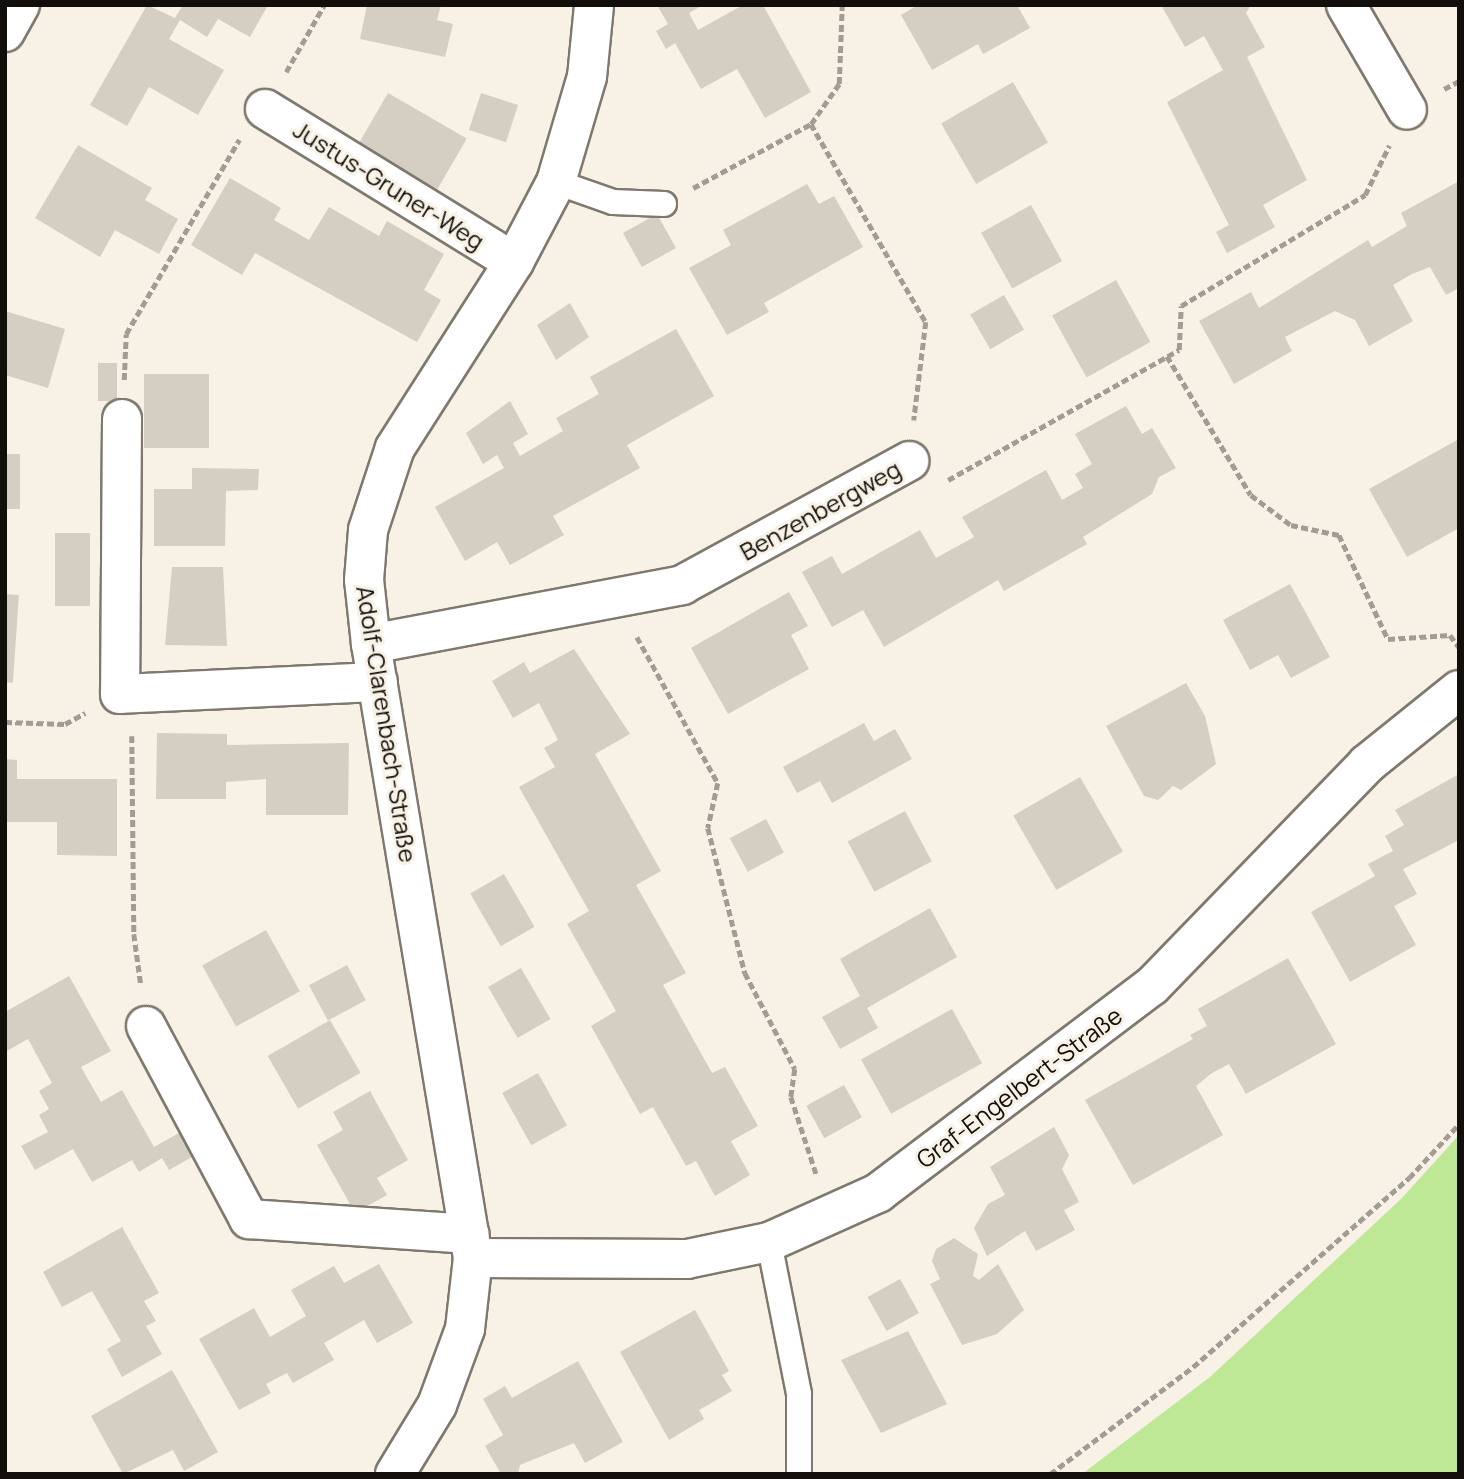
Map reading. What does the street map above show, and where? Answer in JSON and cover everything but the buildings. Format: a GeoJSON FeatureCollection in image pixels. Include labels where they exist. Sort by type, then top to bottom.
{"type":"FeatureCollection","features":[{"type":"Feature","properties":{"kind":"street"},"geometry":{"type":"LineString","coordinates":[[5,32],[20,5]]}},
{"type":"Feature","properties":{"kind":"street","name":"Adolf-Clarenbach-Straße"},"geometry":{"type":"LineString","coordinates":[[395,1474],[437,1405],[465,1329],[471,1246],[371,644],[364,580],[368,530],[396,448],[514,262],[556,182],[587,78],[594,5]]}},
{"type":"Feature","properties":{"kind":"street"},"geometry":{"type":"LineString","coordinates":[[1346,5],[1407,110]]}},
{"type":"Feature","properties":{"kind":"street","name":"Justus-Gruner-Weg"},"geometry":{"type":"LineString","coordinates":[[265,108],[514,262]]}},
{"type":"Feature","properties":{"kind":"street"},"geometry":{"type":"LineString","coordinates":[[122,419],[120,694],[378,682]]}},
{"type":"Feature","properties":{"kind":"street","name":"Benzenbergweg"},"geometry":{"type":"LineString","coordinates":[[371,644],[616,600],[682,585],[909,461]]}},
{"type":"Feature","properties":{"kind":"street","name":"Graf-Engelbert-Straße"},"geometry":{"type":"LineString","coordinates":[[146,1026],[249,1219],[471,1246],[687,1259],[769,1242],[831,1218],[878,1193],[1152,986],[1367,764],[1459,690]]}},
{"type":"Feature","properties":{"kind":"lane"},"geometry":{"type":"LineString","coordinates":[[556,182],[613,202],[664,204]]}},
{"type":"Feature","properties":{"kind":"lane"},"geometry":{"type":"LineString","coordinates":[[769,1242],[799,1394],[799,1474]]}},
{"type":"Feature","properties":{"kind":"path"},"geometry":{"type":"LineString","coordinates":[[122,419],[126,334],[223,159],[265,108],[324,5]]}},
{"type":"Feature","properties":{"kind":"path"},"geometry":{"type":"LineString","coordinates":[[664,204],[811,124],[839,84],[842,5]]}},
{"type":"Feature","properties":{"kind":"path"},"geometry":{"type":"LineString","coordinates":[[909,461],[928,491],[1179,349],[1181,306],[1365,195],[1407,110]]}},
{"type":"Feature","properties":{"kind":"path","name":"Benzenbergweg"},"geometry":{"type":"LineString","coordinates":[[811,124],[926,322],[909,461]]}},
{"type":"Feature","properties":{"kind":"path"},"geometry":{"type":"LineString","coordinates":[[1167,356],[1251,495],[1291,525],[1339,535],[1388,639],[1450,635],[1459,647]]}},
{"type":"Feature","properties":{"kind":"path"},"geometry":{"type":"LineString","coordinates":[[616,600],[718,783],[708,828],[745,973],[795,1069],[791,1097],[831,1218]]}},
{"type":"Feature","properties":{"kind":"path"},"geometry":{"type":"LineString","coordinates":[[5,722],[65,724],[120,694],[136,751],[134,934],[146,1026]]}},
{"type":"Feature","properties":{"kind":"path"},"geometry":{"type":"LineString","coordinates":[[1050,1474],[1193,1367],[1409,1178],[1459,1124]]}},
{"type":"Feature","properties":{"kind":"green space"},"geometry":{"type":"Polygon","coordinates":[[[1459,1135],[1459,1474],[1082,1474],[1210,1377],[1401,1199],[1459,1135]]]}}]}
